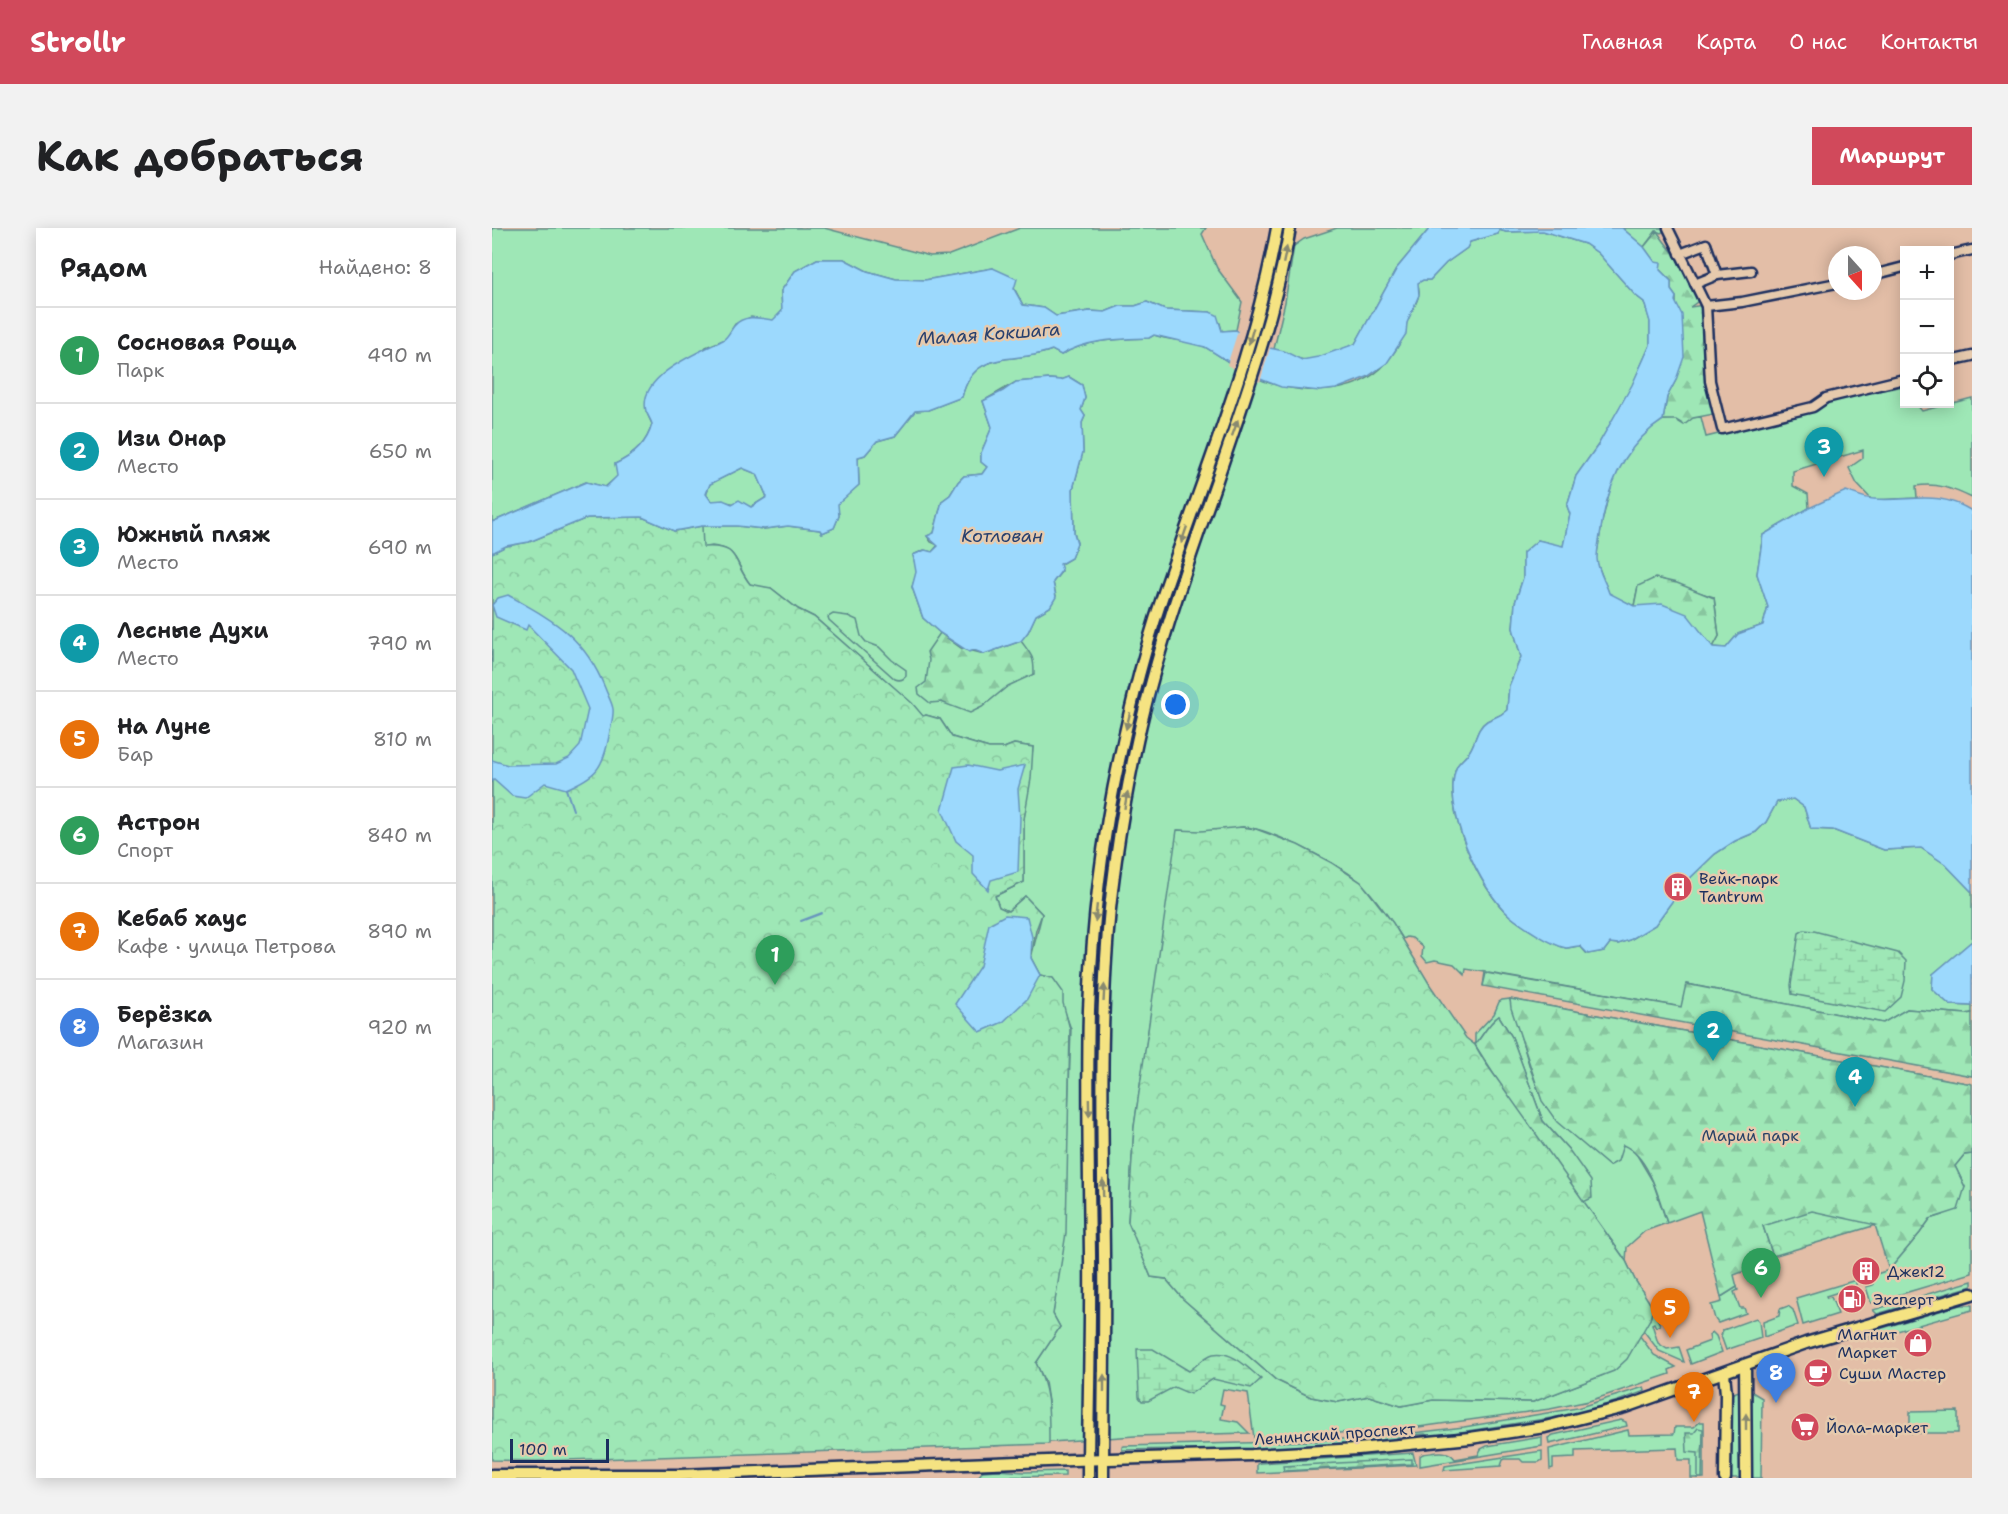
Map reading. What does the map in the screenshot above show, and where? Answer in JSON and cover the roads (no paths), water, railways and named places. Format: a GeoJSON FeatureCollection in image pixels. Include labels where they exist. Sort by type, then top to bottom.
{"type":"FeatureCollection","features":[{"type":"Feature","properties":{"kind":"main road"},"geometry":{"type":"LineString","coordinates":[[1088,1478],[1089,1008],[1100,876],[1114,783],[1136,687],[1160,604],[1239,377],[1266,279],[1277,228]]}},
{"type":"Feature","properties":{"kind":"main road"},"geometry":{"type":"LineString","coordinates":[[1103,1478],[1102,1064],[1106,959],[1112,889],[1129,783],[1147,699],[1174,608],[1252,381],[1279,282],[1290,228]]}},
{"type":"Feature","properties":{"kind":"main road","name":"Ленинский проспект"},"geometry":{"type":"LineString","coordinates":[[492,1475],[579,1477],[679,1475],[1261,1455],[1358,1449],[1470,1438],[1545,1427],[1655,1398],[1846,1330],[1972,1294]]}},
{"type":"Feature","properties":{"kind":"main road"},"geometry":{"type":"LineString","coordinates":[[1745,1365],[1746,1478]]}},
{"type":"Feature","properties":{"kind":"main road"},"geometry":{"type":"LineString","coordinates":[[1724,1373],[1726,1393],[1725,1478]]}},
{"type":"Feature","properties":{"kind":"main road","name":"Ленинский проспект"},"geometry":{"type":"LineString","coordinates":[[653,1478],[679,1475]]}},
{"type":"Feature","properties":{"kind":"street"},"geometry":{"type":"LineString","coordinates":[[1668,228],[1706,306],[1710,381],[1722,429],[1813,407],[1826,398],[1900,380]]}},
{"type":"Feature","properties":{"kind":"street"},"geometry":{"type":"LineString","coordinates":[[1680,254],[1706,244],[1717,275]]}},
{"type":"Feature","properties":{"kind":"street"},"geometry":{"type":"LineString","coordinates":[[1954,254],[1972,250]]}},
{"type":"Feature","properties":{"kind":"street"},"geometry":{"type":"LineString","coordinates":[[1882,273],[1900,268]]}},
{"type":"Feature","properties":{"kind":"street"},"geometry":{"type":"LineString","coordinates":[[1695,284],[1717,275],[1751,271]]}},
{"type":"Feature","properties":{"kind":"street"},"geometry":{"type":"LineString","coordinates":[[1706,306],[1742,302],[1828,285]]}},
{"type":"Feature","properties":{"kind":"street"},"geometry":{"type":"LineString","coordinates":[[1954,360],[1972,356]]}},
{"type":"Feature","properties":{"kind":"water","name":"Малая Кокшага"},"geometry":{"type":"Polygon","coordinates":[[[1430,228],[1622,228],[1644,247],[1655,262],[1661,263],[1660,270],[1671,281],[1671,290],[1682,315],[1684,357],[1667,397],[1663,420],[1637,442],[1612,485],[1603,518],[1597,562],[1609,593],[1634,606],[1662,604],[1687,614],[1713,647],[1726,648],[1738,634],[1763,625],[1768,607],[1757,574],[1763,535],[1809,508],[1846,491],[1871,499],[1935,498],[1959,504],[1972,511],[1972,892],[1945,864],[1921,848],[1884,850],[1833,830],[1811,829],[1804,807],[1793,799],[1777,802],[1766,822],[1756,832],[1735,841],[1715,854],[1686,882],[1655,925],[1630,940],[1618,944],[1610,943],[1604,951],[1588,954],[1580,946],[1566,948],[1560,946],[1529,930],[1498,904],[1476,867],[1458,824],[1453,783],[1457,766],[1468,754],[1483,724],[1507,710],[1509,686],[1521,657],[1513,628],[1515,603],[1523,578],[1523,553],[1538,540],[1563,546],[1570,514],[1567,506],[1576,476],[1598,445],[1632,385],[1650,345],[1650,322],[1644,302],[1598,253],[1585,244],[1543,231],[1506,232],[1499,230],[1498,234],[1470,242],[1467,248],[1446,263],[1430,280],[1418,283],[1419,295],[1407,323],[1406,334],[1387,363],[1367,377],[1336,389],[1320,391],[1281,387],[1250,375],[1205,347],[1154,335],[1149,338],[1092,343],[1061,355],[1052,350],[998,360],[976,371],[968,381],[962,397],[928,410],[915,411],[895,436],[877,441],[865,455],[858,457],[859,485],[838,504],[839,516],[834,528],[822,533],[820,530],[788,526],[764,529],[702,526],[674,531],[642,517],[587,518],[529,542],[506,546],[492,553],[492,522],[586,482],[606,487],[617,476],[615,464],[633,453],[647,438],[652,424],[646,411],[646,398],[660,376],[686,359],[723,340],[742,320],[763,318],[773,320],[782,311],[781,291],[795,271],[817,259],[844,259],[867,271],[896,279],[925,280],[993,268],[1017,279],[1014,289],[1023,305],[1044,308],[1056,316],[1090,311],[1105,312],[1120,306],[1135,306],[1147,302],[1165,310],[1210,312],[1217,315],[1222,331],[1236,330],[1265,347],[1284,351],[1302,360],[1355,344],[1397,268],[1430,228]],[[742,468],[710,484],[706,494],[711,501],[723,500],[732,504],[739,500],[751,507],[767,497],[757,474],[742,468]]]}},
{"type":"Feature","properties":{"kind":"water","name":"Котлован"},"geometry":{"type":"Polygon","coordinates":[[[1069,377],[1082,385],[1085,398],[1081,410],[1085,416],[1082,423],[1083,452],[1073,489],[1074,533],[1077,543],[1071,558],[1060,564],[1062,570],[1053,582],[1056,597],[1050,607],[1036,615],[1021,641],[984,654],[974,650],[969,652],[940,633],[923,618],[912,587],[916,572],[913,555],[925,550],[932,552],[938,546],[927,536],[934,533],[942,501],[950,495],[964,476],[982,474],[987,467],[981,462],[981,453],[992,427],[983,401],[1016,382],[1061,380],[1069,377]]]}},
{"type":"Feature","properties":{"kind":"water"},"geometry":{"type":"Polygon","coordinates":[[[508,595],[553,622],[577,643],[597,670],[613,709],[607,747],[601,764],[596,770],[585,780],[566,789],[545,783],[525,798],[512,796],[494,780],[492,781],[492,760],[508,765],[556,764],[569,758],[580,746],[588,709],[571,669],[528,625],[526,630],[496,617],[492,605],[498,598],[508,595]]]}},
{"type":"Feature","properties":{"kind":"water"},"geometry":{"type":"Polygon","coordinates":[[[968,765],[997,771],[1025,765],[1018,789],[1020,818],[1018,872],[991,880],[988,890],[973,874],[973,855],[956,841],[942,810],[954,767],[968,765]]]}},
{"type":"Feature","properties":{"kind":"water"},"geometry":{"type":"Polygon","coordinates":[[[1005,915],[1027,917],[1032,937],[1031,958],[1040,975],[1027,999],[1003,1022],[980,1032],[955,1004],[980,966],[989,924],[1005,915]]]}},
{"type":"Feature","properties":{"kind":"water"},"geometry":{"type":"Polygon","coordinates":[[[1972,941],[1972,1006],[1950,1005],[1932,989],[1933,974],[1972,941]]]}},
{"type":"Feature","properties":{"kind":"waterway"},"geometry":{"type":"LineString","coordinates":[[566,789],[573,810]]}},
{"type":"Feature","properties":{"kind":"waterway"},"geometry":{"type":"LineString","coordinates":[[801,921],[822,913]]}},
{"type":"Feature","properties":{"kind":"place","name":"Южный пляж"},"geometry":{"type":"Point","coordinates":[1824,477]}},
{"type":"Feature","properties":{"kind":"place","name":"Вейк-парк Tantrum"},"geometry":{"type":"Point","coordinates":[1678,887]}},
{"type":"Feature","properties":{"kind":"place","name":"Сосновая Роща"},"geometry":{"type":"Point","coordinates":[775,985]}},
{"type":"Feature","properties":{"kind":"place","name":"Изи Онар"},"geometry":{"type":"Point","coordinates":[1713,1061]}},
{"type":"Feature","properties":{"kind":"place","name":"Лесные Духи"},"geometry":{"type":"Point","coordinates":[1855,1107]}},
{"type":"Feature","properties":{"kind":"place","name":"Джек12"},"geometry":{"type":"Point","coordinates":[1866,1271]}},
{"type":"Feature","properties":{"kind":"place","name":"Астрон"},"geometry":{"type":"Point","coordinates":[1761,1298]}},
{"type":"Feature","properties":{"kind":"place","name":"Эксперт"},"geometry":{"type":"Point","coordinates":[1852,1299]}},
{"type":"Feature","properties":{"kind":"place","name":"На Луне"},"geometry":{"type":"Point","coordinates":[1670,1338]}},
{"type":"Feature","properties":{"kind":"place","name":"Магнит Маркет"},"geometry":{"type":"Point","coordinates":[1918,1343]}},
{"type":"Feature","properties":{"kind":"place","name":"Суши Мастер"},"geometry":{"type":"Point","coordinates":[1818,1373]}},
{"type":"Feature","properties":{"kind":"place","name":"Берёзка"},"geometry":{"type":"Point","coordinates":[1776,1403]}},
{"type":"Feature","properties":{"kind":"place","name":"Кебаб хаус"},"geometry":{"type":"Point","coordinates":[1694,1422]}},
{"type":"Feature","properties":{"kind":"place","name":"Йола-маркет"},"geometry":{"type":"Point","coordinates":[1805,1427]}},
{"type":"Feature","properties":{"kind":"park label","name":"Марий парк"},"geometry":{"type":"Point","coordinates":[1750,1135]}}]}
